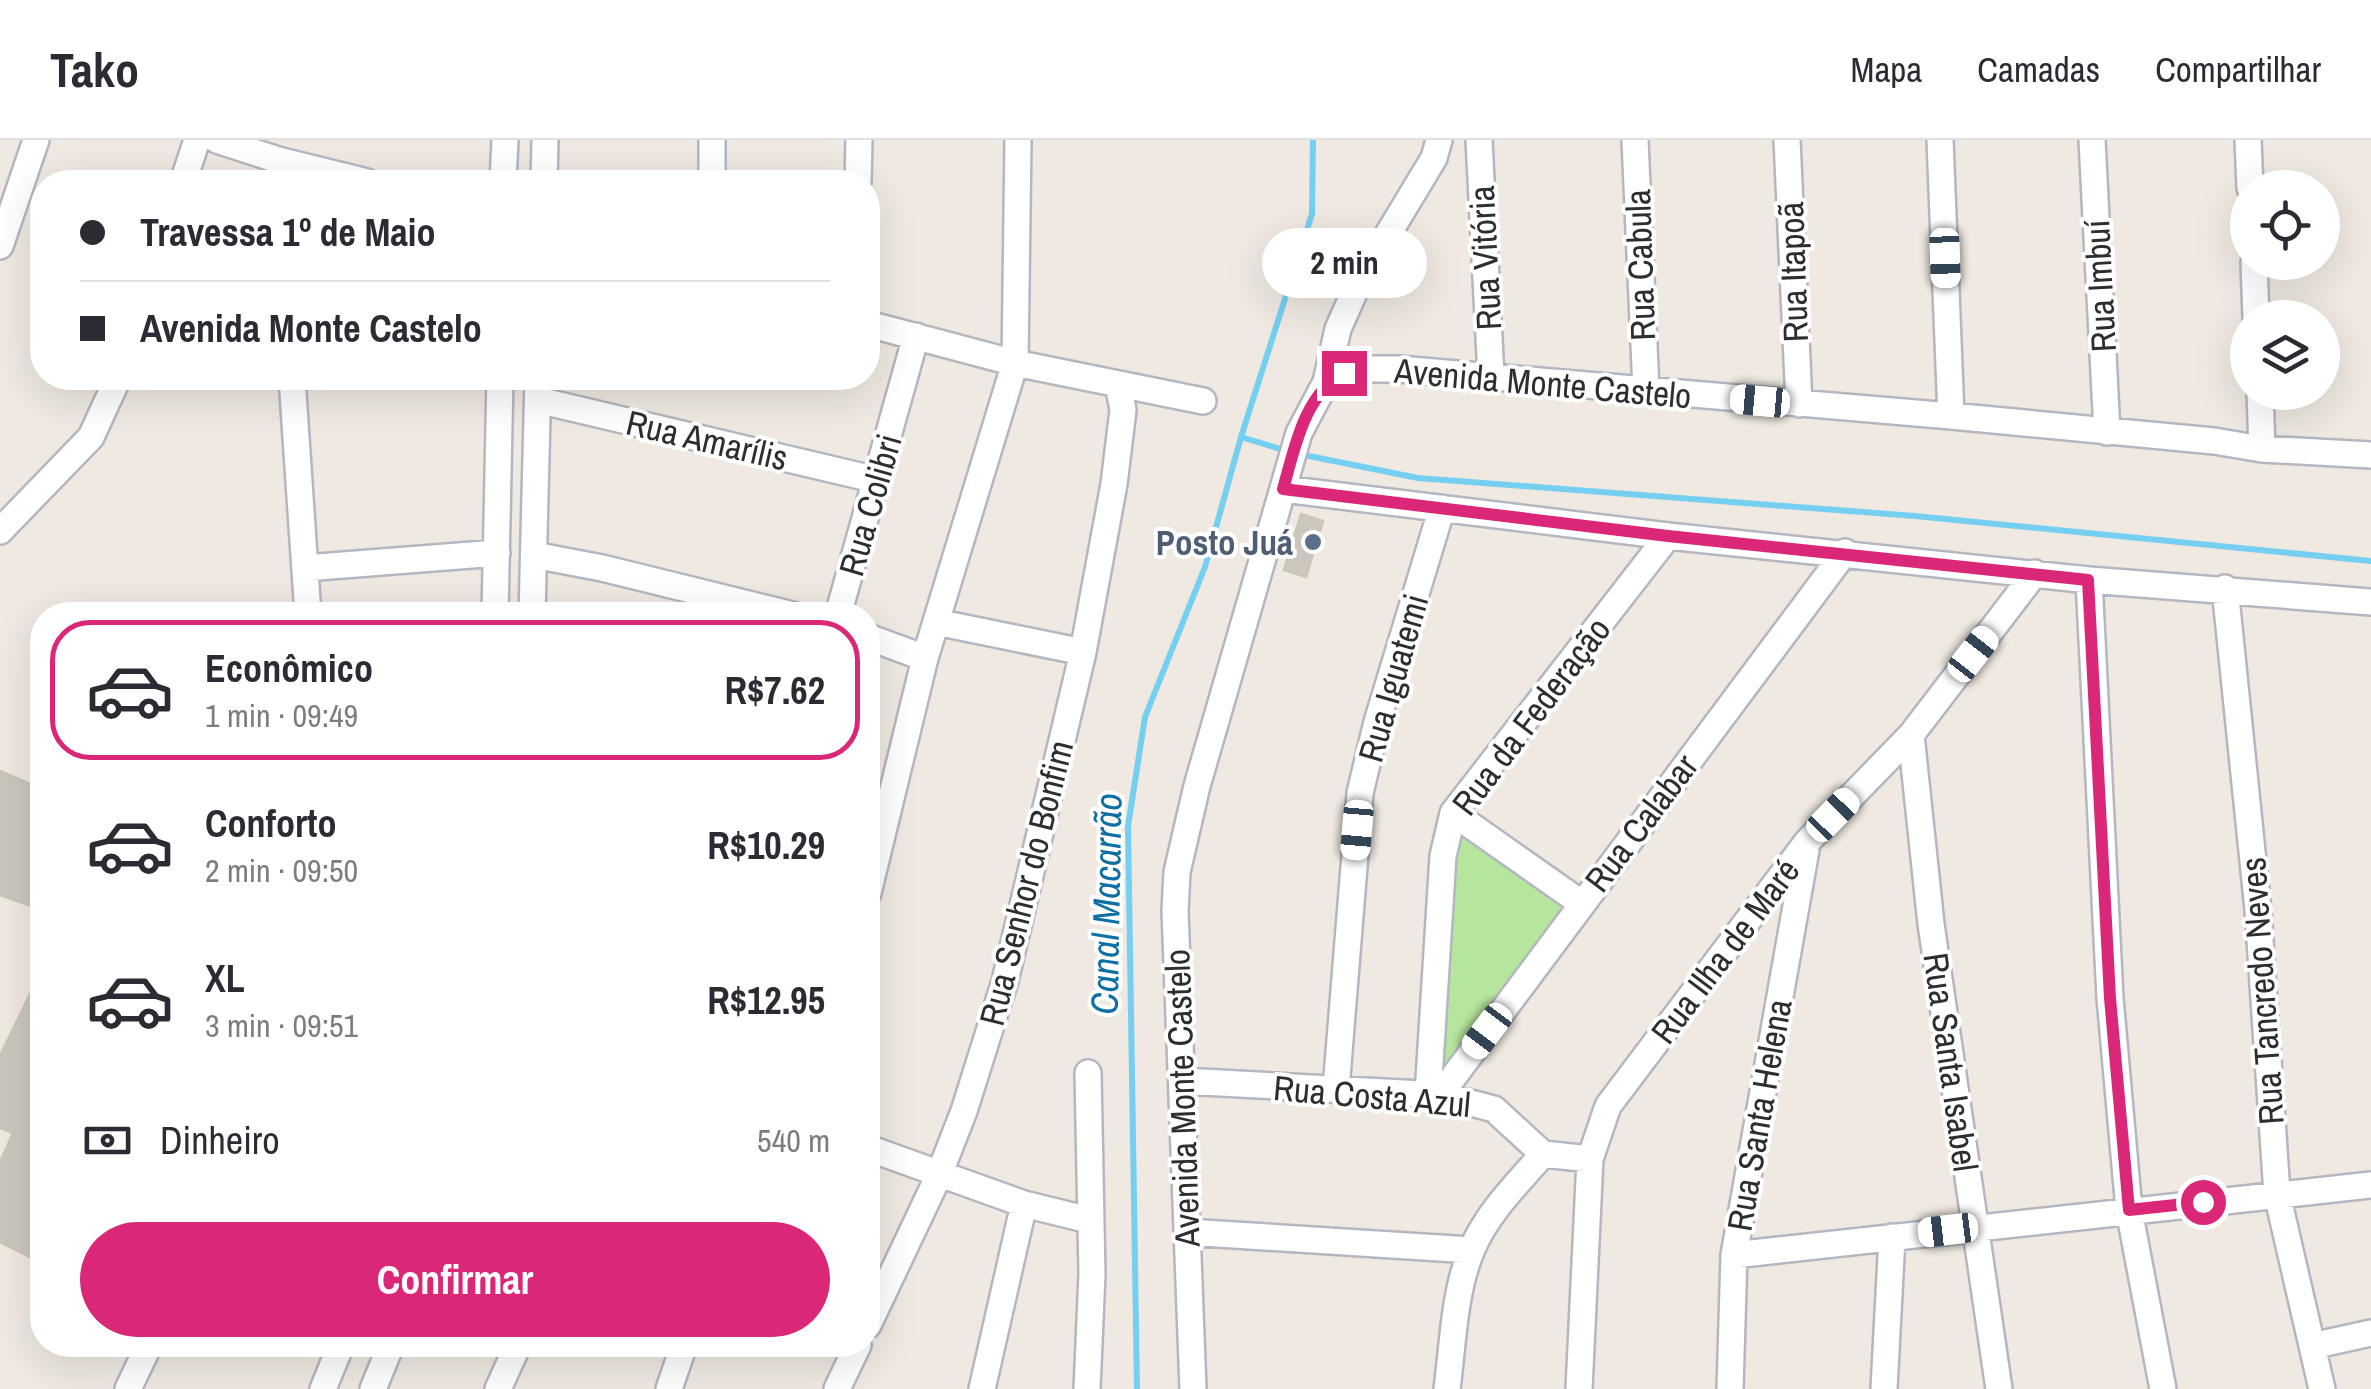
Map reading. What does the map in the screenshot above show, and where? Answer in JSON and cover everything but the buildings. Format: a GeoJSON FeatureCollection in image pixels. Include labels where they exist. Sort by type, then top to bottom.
{"type":"FeatureCollection","features":[{"type":"Feature","properties":{"kind":"street"},"geometry":{"type":"LineString","coordinates":[[0,246],[36,140]]}},
{"type":"Feature","properties":{"kind":"street"},"geometry":{"type":"LineString","coordinates":[[187,170],[198,140]]}},
{"type":"Feature","properties":{"kind":"street"},"geometry":{"type":"LineString","coordinates":[[217,140],[317,170]]}},
{"type":"Feature","properties":{"kind":"street"},"geometry":{"type":"LineString","coordinates":[[503,170],[504,140]]}},
{"type":"Feature","properties":{"kind":"street"},"geometry":{"type":"LineString","coordinates":[[545,170],[546,140]]}},
{"type":"Feature","properties":{"kind":"street"},"geometry":{"type":"LineString","coordinates":[[712,140],[712,170]]}},
{"type":"Feature","properties":{"kind":"street"},"geometry":{"type":"LineString","coordinates":[[859,170],[860,140]]}},
{"type":"Feature","properties":{"kind":"street"},"geometry":{"type":"LineString","coordinates":[[880,844],[925,658],[1014,362],[1018,140]]}},
{"type":"Feature","properties":{"kind":"street"},"geometry":{"type":"LineString","coordinates":[[1326,382],[1338,330],[1358,284],[1434,158],[1439,140]]}},
{"type":"Feature","properties":{"kind":"street","name":"Rua Vitória"},"geometry":{"type":"LineString","coordinates":[[1479,140],[1491,377]]}},
{"type":"Feature","properties":{"kind":"street","name":"Rua Cabula"},"geometry":{"type":"LineString","coordinates":[[1635,140],[1646,390]]}},
{"type":"Feature","properties":{"kind":"street","name":"Rua Itapoã"},"geometry":{"type":"LineString","coordinates":[[1788,140],[1799,404]]}},
{"type":"Feature","properties":{"kind":"street"},"geometry":{"type":"LineString","coordinates":[[1940,140],[1951,416]]}},
{"type":"Feature","properties":{"kind":"street","name":"Rua Imbuí"},"geometry":{"type":"LineString","coordinates":[[2092,140],[2107,432]]}},
{"type":"Feature","properties":{"kind":"street"},"geometry":{"type":"LineString","coordinates":[[2248,140],[2249,170]]}},
{"type":"Feature","properties":{"kind":"street"},"geometry":{"type":"LineString","coordinates":[[880,327],[1014,362],[1202,402]]}},
{"type":"Feature","properties":{"kind":"street","name":"Rua Colibri"},"geometry":{"type":"LineString","coordinates":[[842,602],[916,336]]}},
{"type":"Feature","properties":{"kind":"street","name":"Avenida Monte Castelo"},"geometry":{"type":"LineString","coordinates":[[1193,1389],[1175,911],[1177,872],[1197,786],[1298,438],[1326,382],[1356,369],[1414,370],[2371,455]]}},
{"type":"Feature","properties":{"kind":"street","name":"Rua Senhor do Bonfim"},"geometry":{"type":"LineString","coordinates":[[880,1300],[939,1175],[964,1111],[1005,981],[1082,652],[1114,484],[1123,401],[1118,384]]}},
{"type":"Feature","properties":{"kind":"street"},"geometry":{"type":"LineString","coordinates":[[0,530],[92,436],[113,390]]}},
{"type":"Feature","properties":{"kind":"street"},"geometry":{"type":"LineString","coordinates":[[293,390],[307,602]]}},
{"type":"Feature","properties":{"kind":"street"},"geometry":{"type":"LineString","coordinates":[[495,602],[500,390]]}},
{"type":"Feature","properties":{"kind":"street"},"geometry":{"type":"LineString","coordinates":[[532,602],[538,390]]}},
{"type":"Feature","properties":{"kind":"street","name":"Rua Amarílis"},"geometry":{"type":"LineString","coordinates":[[542,390],[877,480]]}},
{"type":"Feature","properties":{"kind":"street"},"geometry":{"type":"LineString","coordinates":[[2261,410],[2262,448]]}},
{"type":"Feature","properties":{"kind":"street"},"geometry":{"type":"LineString","coordinates":[[1286,478],[1442,508],[1668,536],[2088,580],[2371,602]]}},
{"type":"Feature","properties":{"kind":"street","name":"Rua Iguatemi"},"geometry":{"type":"LineString","coordinates":[[1336,1089],[1360,794],[1442,508]]}},
{"type":"Feature","properties":{"kind":"street","name":"Rua da Federação"},"geometry":{"type":"LineString","coordinates":[[1434,1095],[1443,856],[1453,814],[1668,536]]}},
{"type":"Feature","properties":{"kind":"street","name":"Rua Calabar"},"geometry":{"type":"LineString","coordinates":[[1434,1095],[1845,552]]}},
{"type":"Feature","properties":{"kind":"street"},"geometry":{"type":"LineString","coordinates":[[305,568],[496,553]]}},
{"type":"Feature","properties":{"kind":"street"},"geometry":{"type":"LineString","coordinates":[[534,555],[740,602]]}},
{"type":"Feature","properties":{"kind":"street","name":"Rua Ilha de Maré"},"geometry":{"type":"LineString","coordinates":[[1579,1389],[1590,1159],[1608,1106],[1807,842],[1912,735],[2035,573]]}},
{"type":"Feature","properties":{"kind":"street"},"geometry":{"type":"LineString","coordinates":[[2088,580],[2110,998],[2129,1210],[2163,1389]]}},
{"type":"Feature","properties":{"kind":"street","name":"Rua Tancredo Neves"},"geometry":{"type":"LineString","coordinates":[[2225,588],[2258,910],[2277,1194],[2322,1389]]}},
{"type":"Feature","properties":{"kind":"street"},"geometry":{"type":"LineString","coordinates":[[936,622],[1082,652]]}},
{"type":"Feature","properties":{"kind":"street"},"geometry":{"type":"LineString","coordinates":[[880,641],[925,658]]}},
{"type":"Feature","properties":{"kind":"street","name":"Rua Santa Isabel"},"geometry":{"type":"LineString","coordinates":[[1912,735],[1931,924],[2000,1389]]}},
{"type":"Feature","properties":{"kind":"street"},"geometry":{"type":"LineString","coordinates":[[1453,814],[1581,902]]}},
{"type":"Feature","properties":{"kind":"street","name":"Rua Santa Helena"},"geometry":{"type":"LineString","coordinates":[[1730,1389],[1734,1255],[1807,842]]}},
{"type":"Feature","properties":{"kind":"street"},"geometry":{"type":"LineString","coordinates":[[1087,1389],[1092,1274],[1088,1073]]}},
{"type":"Feature","properties":{"kind":"street","name":"Rua Costa Azul"},"geometry":{"type":"LineString","coordinates":[[1183,1081],[1434,1095],[1472,1101],[1494,1109],[1543,1154]]}},
{"type":"Feature","properties":{"kind":"street"},"geometry":{"type":"LineString","coordinates":[[880,1153],[1024,1204],[1089,1220]]}},
{"type":"Feature","properties":{"kind":"street"},"geometry":{"type":"LineString","coordinates":[[1447,1389],[1460,1294],[1471,1250],[1494,1210],[1543,1154],[1590,1159]]}},
{"type":"Feature","properties":{"kind":"street"},"geometry":{"type":"LineString","coordinates":[[1734,1255],[2371,1186]]}},
{"type":"Feature","properties":{"kind":"street"},"geometry":{"type":"LineString","coordinates":[[982,1389],[1024,1204]]}},
{"type":"Feature","properties":{"kind":"street"},"geometry":{"type":"LineString","coordinates":[[1187,1232],[1471,1250]]}},
{"type":"Feature","properties":{"kind":"street"},"geometry":{"type":"LineString","coordinates":[[1884,1389],[1892,1237]]}},
{"type":"Feature","properties":{"kind":"street"},"geometry":{"type":"LineString","coordinates":[[2312,1346],[2371,1332]]}},
{"type":"Feature","properties":{"kind":"street"},"geometry":{"type":"LineString","coordinates":[[128,1389],[143,1357]]}},
{"type":"Feature","properties":{"kind":"street"},"geometry":{"type":"LineString","coordinates":[[323,1389],[336,1357]]}},
{"type":"Feature","properties":{"kind":"street"},"geometry":{"type":"LineString","coordinates":[[372,1389],[386,1357]]}},
{"type":"Feature","properties":{"kind":"street"},"geometry":{"type":"LineString","coordinates":[[498,1389],[513,1357]]}},
{"type":"Feature","properties":{"kind":"street"},"geometry":{"type":"LineString","coordinates":[[669,1389],[680,1357]]}},
{"type":"Feature","properties":{"kind":"street"},"geometry":{"type":"LineString","coordinates":[[837,1389],[852,1357]]}},
{"type":"Feature","properties":{"kind":"green space"},"geometry":{"type":"Polygon","coordinates":[[[1455,822],[1571,904],[1436,1089],[1455,822]]]}},
{"type":"Feature","properties":{"kind":"waterway","name":"Canal Macarrão"},"geometry":{"type":"LineString","coordinates":[[1137,1389],[1128,826],[1145,717],[1205,567],[1241,437],[1312,214],[1313,140]]}},
{"type":"Feature","properties":{"kind":"waterway"},"geometry":{"type":"LineString","coordinates":[[1241,437],[1287,451]]}},
{"type":"Feature","properties":{"kind":"waterway"},"geometry":{"type":"LineString","coordinates":[[1299,454],[1418,478],[1915,516],[2371,561]]}},
{"type":"Feature","properties":{"kind":"place","name":"Posto Juá"},"geometry":{"type":"Point","coordinates":[1313,542]}},
{"type":"Feature","properties":{"kind":"route"},"geometry":{"type":"LineString","coordinates":[[1344,373],[1326,382],[1308,413],[1283,489],[1668,536],[2088,580],[2110,998],[2129,1210],[2203,1202]]}}]}
